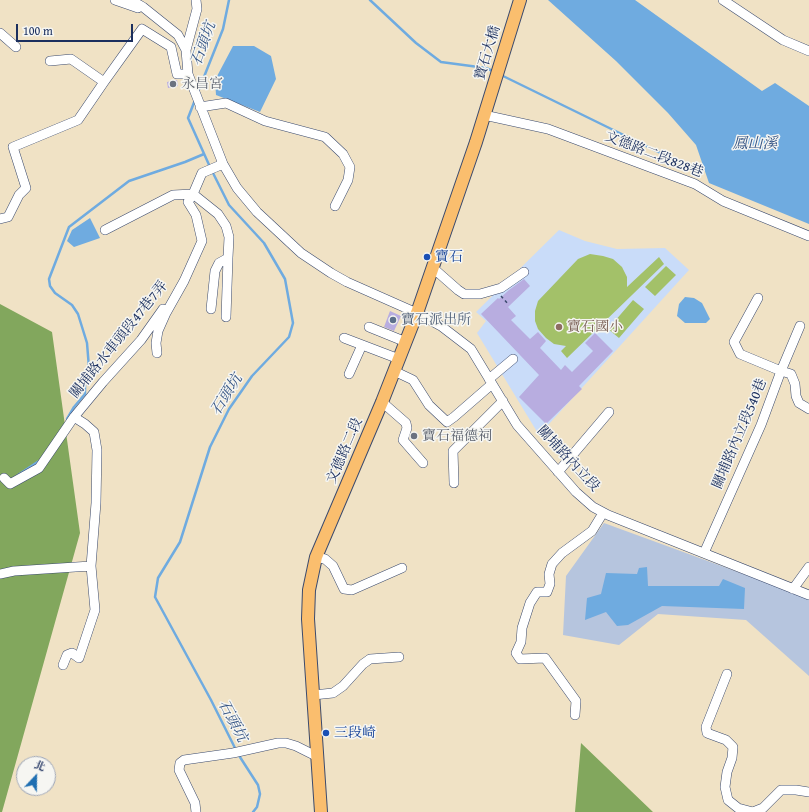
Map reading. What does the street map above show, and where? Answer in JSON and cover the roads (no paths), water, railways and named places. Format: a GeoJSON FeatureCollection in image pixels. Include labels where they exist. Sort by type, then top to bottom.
{"type":"FeatureCollection","features":[{"type":"Feature","properties":{"kind":"main road","name":"寶石大橋"},"geometry":{"type":"LineString","coordinates":[[484,115],[520,0]]}},
{"type":"Feature","properties":{"kind":"main road","name":"文德路二段"},"geometry":{"type":"LineString","coordinates":[[321,812],[308,619],[309,590],[316,557],[406,342],[434,268],[484,115]]}},
{"type":"Feature","properties":{"kind":"street"},"geometry":{"type":"LineString","coordinates":[[115,0],[151,12]]}},
{"type":"Feature","properties":{"kind":"street"},"geometry":{"type":"LineString","coordinates":[[131,0],[151,12],[178,35],[186,50]]}},
{"type":"Feature","properties":{"kind":"street"},"geometry":{"type":"LineString","coordinates":[[186,50],[197,8],[196,0]]}},
{"type":"Feature","properties":{"kind":"street"},"geometry":{"type":"LineString","coordinates":[[723,0],[783,40],[809,50]]}},
{"type":"Feature","properties":{"kind":"street"},"geometry":{"type":"LineString","coordinates":[[0,220],[8,217],[19,195],[26,188],[13,147],[78,120],[142,29],[171,47],[177,74],[188,74]]}},
{"type":"Feature","properties":{"kind":"street"},"geometry":{"type":"LineString","coordinates":[[0,33],[16,47]]}},
{"type":"Feature","properties":{"kind":"street","name":"關埔路內立段"},"geometry":{"type":"LineString","coordinates":[[186,50],[188,74],[222,164],[237,188],[257,212],[301,253],[347,282],[417,313],[441,326],[471,349],[517,425],[576,492],[593,506],[604,513],[809,595]]}},
{"type":"Feature","properties":{"kind":"street"},"geometry":{"type":"LineString","coordinates":[[50,61],[71,59],[104,82]]}},
{"type":"Feature","properties":{"kind":"street"},"geometry":{"type":"LineString","coordinates":[[200,106],[226,103],[265,121],[325,137],[344,154],[350,167],[348,180],[335,206]]}},
{"type":"Feature","properties":{"kind":"street","name":"文德路二段828巷"},"geometry":{"type":"LineString","coordinates":[[484,115],[548,129],[695,184],[723,201],[809,236]]}},
{"type":"Feature","properties":{"kind":"street"},"geometry":{"type":"LineString","coordinates":[[157,353],[156,343],[158,331],[166,313],[184,281],[202,241],[196,216],[188,202],[202,173],[222,164]]}},
{"type":"Feature","properties":{"kind":"street"},"geometry":{"type":"LineString","coordinates":[[106,230],[173,195],[193,194],[218,214],[226,226],[229,237],[226,317]]}},
{"type":"Feature","properties":{"kind":"street"},"geometry":{"type":"LineString","coordinates":[[212,309],[215,271],[219,263],[228,258]]}},
{"type":"Feature","properties":{"kind":"street"},"geometry":{"type":"LineString","coordinates":[[434,268],[458,290],[470,294],[480,294],[501,288],[524,272]]}},
{"type":"Feature","properties":{"kind":"street","name":"關埔路水車頭段47巷7弄"},"geometry":{"type":"LineString","coordinates":[[7,481],[39,468],[74,417],[102,382],[140,340],[184,281]]}},
{"type":"Feature","properties":{"kind":"street"},"geometry":{"type":"LineString","coordinates":[[758,298],[734,342],[740,354],[791,374],[797,400],[809,409]]}},
{"type":"Feature","properties":{"kind":"street","name":"關埔路內立段540巷"},"geometry":{"type":"LineString","coordinates":[[704,553],[761,425],[800,326]]}},
{"type":"Feature","properties":{"kind":"street"},"geometry":{"type":"LineString","coordinates":[[369,327],[406,342]]}},
{"type":"Feature","properties":{"kind":"street"},"geometry":{"type":"LineString","coordinates":[[344,338],[399,359]]}},
{"type":"Feature","properties":{"kind":"street"},"geometry":{"type":"LineString","coordinates":[[349,374],[362,345]]}},
{"type":"Feature","properties":{"kind":"street"},"geometry":{"type":"LineString","coordinates":[[394,372],[414,380],[429,405],[447,422],[454,417],[513,359]]}},
{"type":"Feature","properties":{"kind":"street"},"geometry":{"type":"LineString","coordinates":[[454,483],[453,451],[503,401]]}},
{"type":"Feature","properties":{"kind":"street"},"geometry":{"type":"LineString","coordinates":[[382,402],[406,423],[403,440],[423,463]]}},
{"type":"Feature","properties":{"kind":"street"},"geometry":{"type":"LineString","coordinates":[[558,472],[609,412]]}},
{"type":"Feature","properties":{"kind":"street","name":"關埔路水車頭段47巷7弄"},"geometry":{"type":"LineString","coordinates":[[63,665],[67,654],[72,652],[79,658],[95,610],[92,566],[96,503],[97,450],[94,432],[74,417]]}},
{"type":"Feature","properties":{"kind":"street"},"geometry":{"type":"LineString","coordinates":[[575,715],[576,700],[545,658],[520,659],[516,653],[521,642],[522,628],[530,603],[537,592],[547,592],[550,584],[549,574],[552,564],[562,553],[592,532],[604,513]]}},
{"type":"Feature","properties":{"kind":"street"},"geometry":{"type":"LineString","coordinates":[[316,557],[325,559],[333,566],[344,589],[352,590],[402,568]]}},
{"type":"Feature","properties":{"kind":"street"},"geometry":{"type":"LineString","coordinates":[[0,574],[14,571],[92,566]]}},
{"type":"Feature","properties":{"kind":"street"},"geometry":{"type":"LineString","coordinates":[[793,589],[809,567]]}},
{"type":"Feature","properties":{"kind":"street"},"geometry":{"type":"LineString","coordinates":[[313,695],[332,693],[343,686],[363,664],[370,659],[399,658]]}},
{"type":"Feature","properties":{"kind":"street"},"geometry":{"type":"LineString","coordinates":[[727,674],[706,728],[707,733],[726,740],[733,747],[725,787],[728,800],[738,808],[753,812],[763,808],[781,790],[809,792]]}},
{"type":"Feature","properties":{"kind":"street"},"geometry":{"type":"LineString","coordinates":[[196,812],[195,804],[179,770],[180,763],[184,760],[237,752],[278,743],[296,746],[318,757]]}},
{"type":"Feature","properties":{"kind":"water","name":"鳳山溪"},"geometry":{"type":"Polygon","coordinates":[[[548,0],[635,0],[762,91],[775,83],[809,106],[809,224],[709,183],[696,145],[668,113],[616,61],[548,0]]]}},
{"type":"Feature","properties":{"kind":"water"},"geometry":{"type":"Polygon","coordinates":[[[233,46],[254,46],[271,56],[276,79],[260,112],[216,95],[215,80],[233,46]]]}},
{"type":"Feature","properties":{"kind":"water"},"geometry":{"type":"Polygon","coordinates":[[[90,218],[100,238],[74,247],[67,241],[72,230],[90,218]]]}},
{"type":"Feature","properties":{"kind":"water"},"geometry":{"type":"Polygon","coordinates":[[[685,297],[694,298],[702,303],[710,319],[706,323],[685,323],[677,316],[679,304],[685,297]]]}},
{"type":"Feature","properties":{"kind":"water"},"geometry":{"type":"Polygon","coordinates":[[[647,567],[648,586],[719,586],[723,579],[745,588],[744,609],[662,606],[628,625],[617,626],[606,612],[585,620],[587,598],[601,594],[606,573],[637,574],[639,568],[647,567]]]}},
{"type":"Feature","properties":{"kind":"waterway","name":"石頭坑"},"geometry":{"type":"LineString","coordinates":[[198,92],[223,29],[229,0]]}},
{"type":"Feature","properties":{"kind":"waterway"},"geometry":{"type":"LineString","coordinates":[[370,0],[416,43],[441,62],[486,68],[495,72]]}},
{"type":"Feature","properties":{"kind":"waterway"},"geometry":{"type":"LineString","coordinates":[[501,75],[689,167],[707,166]]}},
{"type":"Feature","properties":{"kind":"waterway","name":"石頭坑"},"geometry":{"type":"LineString","coordinates":[[195,100],[188,118],[210,167]]}},
{"type":"Feature","properties":{"kind":"waterway"},"geometry":{"type":"LineString","coordinates":[[67,419],[74,407],[85,394],[85,378],[89,368],[87,343],[78,314],[72,305],[55,293],[50,286],[49,279],[69,227],[129,181],[204,154]]}},
{"type":"Feature","properties":{"kind":"waterway","name":"石頭坑"},"geometry":{"type":"LineString","coordinates":[[212,171],[229,205],[264,243],[285,279],[293,323],[289,337],[252,376],[229,409],[210,447],[180,542],[158,578],[155,597],[211,700],[236,750]]}},
{"type":"Feature","properties":{"kind":"waterway"},"geometry":{"type":"LineString","coordinates":[[18,475],[39,461]]}},
{"type":"Feature","properties":{"kind":"waterway","name":"石頭坑"},"geometry":{"type":"LineString","coordinates":[[238,754],[258,785],[260,794],[257,807],[253,812]]}},
{"type":"Feature","properties":{"kind":"place","name":"永昌宮"},"geometry":{"type":"Point","coordinates":[173,84]}},
{"type":"Feature","properties":{"kind":"place","name":"寶石"},"geometry":{"type":"Point","coordinates":[427,257]}},
{"type":"Feature","properties":{"kind":"place","name":"寶石派出所"},"geometry":{"type":"Point","coordinates":[393,320]}},
{"type":"Feature","properties":{"kind":"place","name":"寶石國小"},"geometry":{"type":"Point","coordinates":[559,327]}},
{"type":"Feature","properties":{"kind":"place","name":"寶石福德祠"},"geometry":{"type":"Point","coordinates":[414,436]}},
{"type":"Feature","properties":{"kind":"place","name":"三段崎"},"geometry":{"type":"Point","coordinates":[326,733]}}]}
